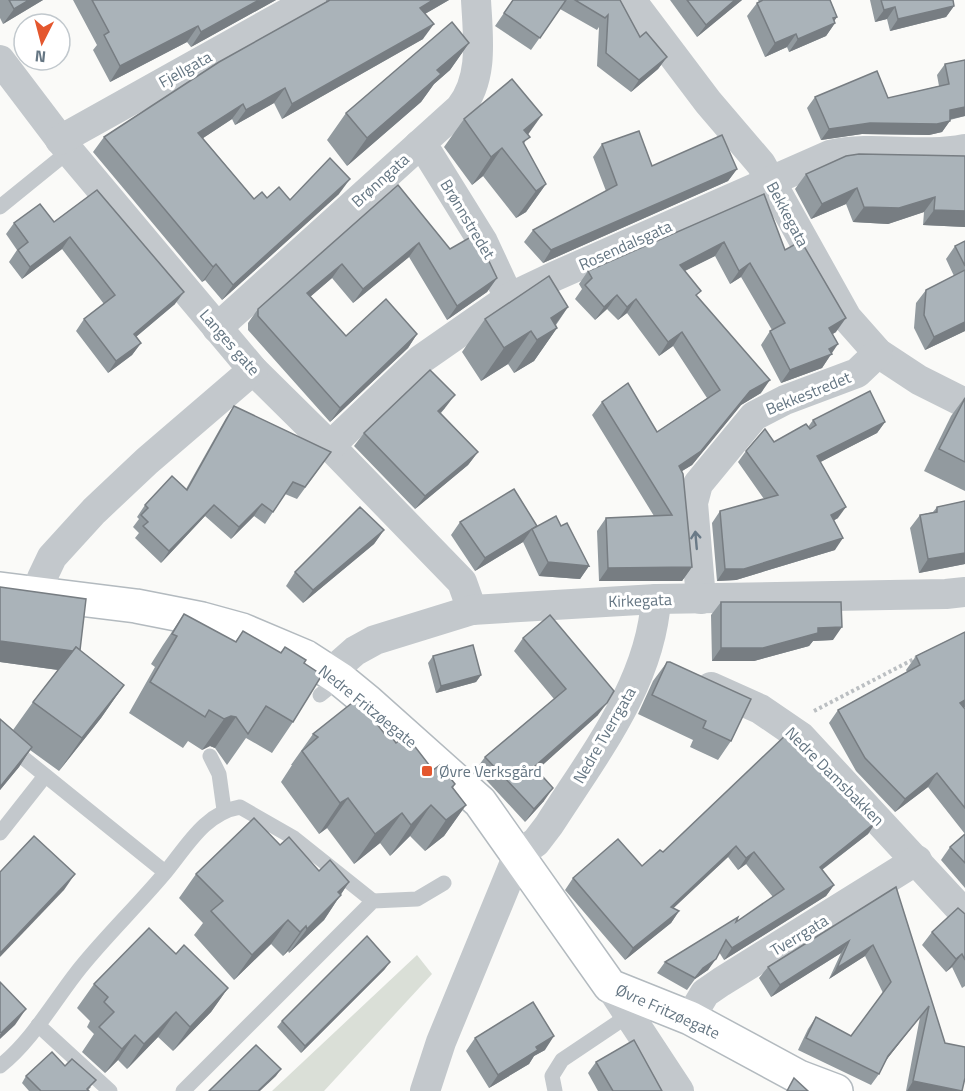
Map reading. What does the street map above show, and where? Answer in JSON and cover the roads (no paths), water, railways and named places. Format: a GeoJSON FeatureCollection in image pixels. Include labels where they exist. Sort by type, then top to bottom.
{"type":"FeatureCollection","features":[{"type":"Feature","properties":{"kind":"main road","name":"Nedre Fritzøegate"},"geometry":{"type":"LineString","coordinates":[[0,589],[136,606],[202,619],[278,644],[330,682],[480,802],[518,855]]}},
{"type":"Feature","properties":{"kind":"main road","name":"Øvre Fritzøegate"},"geometry":{"type":"LineString","coordinates":[[518,855],[610,986],[690,1018],[800,1077],[836,1091]]}},
{"type":"Feature","properties":{"kind":"street","name":"Fjellgata"},"geometry":{"type":"LineString","coordinates":[[64,146],[311,0]]}},
{"type":"Feature","properties":{"kind":"street","name":"Brønngata"},"geometry":{"type":"LineString","coordinates":[[217,328],[460,108],[475,84],[476,0]]}},
{"type":"Feature","properties":{"kind":"street","name":"Bekkegata"},"geometry":{"type":"LineString","coordinates":[[631,0],[708,102],[760,162],[847,318],[878,353],[919,380],[965,403]]}},
{"type":"Feature","properties":{"kind":"street","name":"Langes gate"},"geometry":{"type":"LineString","coordinates":[[0,60],[64,146],[253,370],[462,582],[472,610]]}},
{"type":"Feature","properties":{"kind":"street","name":"Brønnstredet"},"geometry":{"type":"LineString","coordinates":[[419,145],[429,155],[483,242],[509,298]]}},
{"type":"Feature","properties":{"kind":"street","name":"Rosendalsgata"},"geometry":{"type":"LineString","coordinates":[[330,446],[420,360],[509,298],[820,159],[844,152],[938,153],[965,149]]}},
{"type":"Feature","properties":{"kind":"street","name":"Bekkestredet"},"geometry":{"type":"LineString","coordinates":[[701,599],[693,503],[698,484],[754,416],[785,400],[857,373],[878,353]]}},
{"type":"Feature","properties":{"kind":"street"},"geometry":{"type":"LineString","coordinates":[[40,594],[42,578],[52,557],[94,511],[147,461],[253,370]]}},
{"type":"Feature","properties":{"kind":"street","name":"Kirkegata"},"geometry":{"type":"LineString","coordinates":[[330,682],[355,651],[375,640],[472,610],[656,599],[965,592]]}},
{"type":"Feature","properties":{"kind":"street","name":"Nedre Tverrgata"},"geometry":{"type":"LineString","coordinates":[[518,855],[536,842],[549,825],[632,689],[667,667],[656,599]]}},
{"type":"Feature","properties":{"kind":"street","name":"Nedre Damsbakken"},"geometry":{"type":"LineString","coordinates":[[667,667],[760,709],[787,725],[917,860],[965,914]]}},
{"type":"Feature","properties":{"kind":"street"},"geometry":{"type":"LineString","coordinates":[[425,1091],[441,1042],[518,855]]}},
{"type":"Feature","properties":{"kind":"street","name":"Tverrgata"},"geometry":{"type":"LineString","coordinates":[[690,1018],[705,993],[917,860]]}},
{"type":"Feature","properties":{"kind":"street"},"geometry":{"type":"LineString","coordinates":[[610,986],[679,1091]]}},
{"type":"Feature","properties":{"kind":"lane"},"geometry":{"type":"LineString","coordinates":[[0,207],[64,146]]}},
{"type":"Feature","properties":{"kind":"lane"},"geometry":{"type":"LineString","coordinates":[[0,739],[165,872]]}},
{"type":"Feature","properties":{"kind":"lane"},"geometry":{"type":"LineString","coordinates":[[210,756],[219,774],[225,810]]}},
{"type":"Feature","properties":{"kind":"lane"},"geometry":{"type":"LineString","coordinates":[[0,833],[45,776]]}},
{"type":"Feature","properties":{"kind":"lane"},"geometry":{"type":"LineString","coordinates":[[0,1066],[38,1025],[81,967],[165,872],[187,842],[225,810],[240,807],[294,838],[373,901],[417,899],[444,883]]}},
{"type":"Feature","properties":{"kind":"lane"},"geometry":{"type":"LineString","coordinates":[[183,1091],[373,901]]}},
{"type":"Feature","properties":{"kind":"lane"},"geometry":{"type":"LineString","coordinates":[[555,1091],[552,1076],[562,1060],[630,1015]]}},
{"type":"Feature","properties":{"kind":"lane"},"geometry":{"type":"LineString","coordinates":[[38,1025],[110,1091]]}},
{"type":"Feature","properties":{"kind":"place","name":"Øvre Verksgård"},"geometry":{"type":"Point","coordinates":[427,771]}}]}
